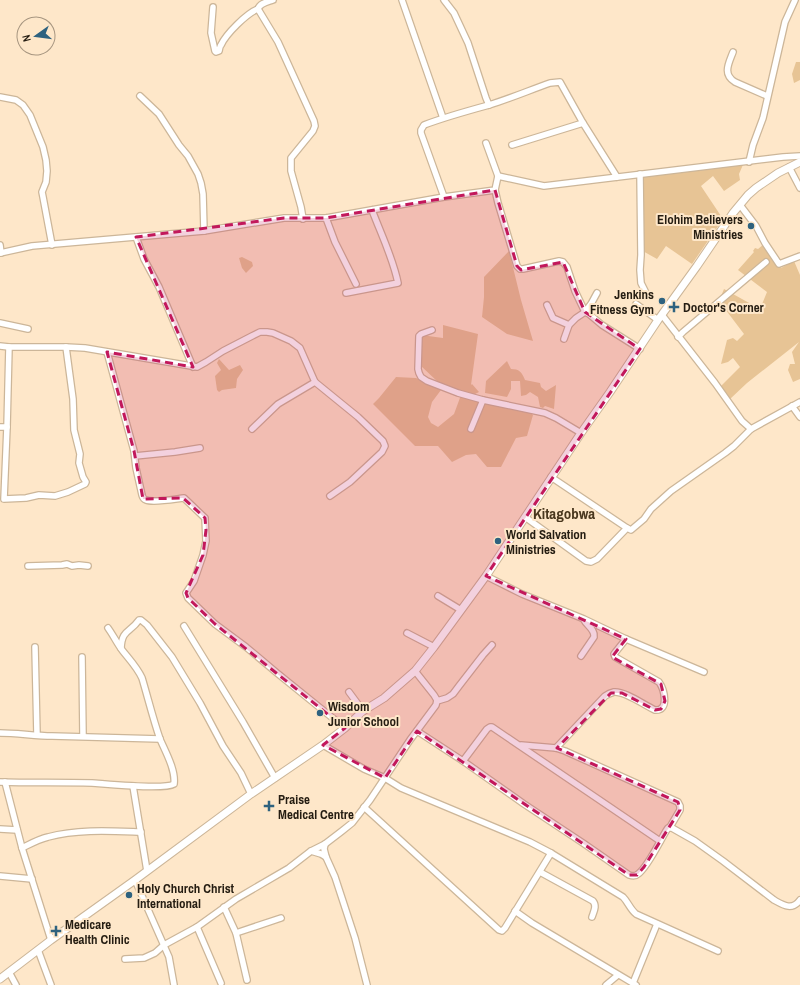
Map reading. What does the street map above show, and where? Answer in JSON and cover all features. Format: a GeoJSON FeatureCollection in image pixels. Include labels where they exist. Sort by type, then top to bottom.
{"type":"FeatureCollection","features":[{"type":"Feature","properties":{"kind":"street"},"geometry":{"type":"LineString","coordinates":[[213,7],[211,33],[216,52],[219,51],[221,45],[234,27],[258,9],[260,5],[273,0]]}},
{"type":"Feature","properties":{"kind":"street"},"geometry":{"type":"LineString","coordinates":[[402,0],[443,118]]}},
{"type":"Feature","properties":{"kind":"street"},"geometry":{"type":"LineString","coordinates":[[444,0],[454,13],[468,43],[489,105]]}},
{"type":"Feature","properties":{"kind":"street"},"geometry":{"type":"LineString","coordinates":[[749,162],[753,145],[763,118],[785,22],[795,0]]}},
{"type":"Feature","properties":{"kind":"street"},"geometry":{"type":"LineString","coordinates":[[258,9],[278,42],[314,121],[315,126],[313,131],[291,158],[290,165],[290,171],[301,207],[303,219]]}},
{"type":"Feature","properties":{"kind":"street"},"geometry":{"type":"LineString","coordinates":[[733,52],[728,69],[729,76],[732,80],[767,96]]}},
{"type":"Feature","properties":{"kind":"street"},"geometry":{"type":"LineString","coordinates":[[444,197],[421,133],[424,125],[489,105],[550,83],[560,82],[583,123],[617,177]]}},
{"type":"Feature","properties":{"kind":"street"},"geometry":{"type":"LineString","coordinates":[[140,96],[159,114],[188,156],[198,174],[202,183],[204,231]]}},
{"type":"Feature","properties":{"kind":"street"},"geometry":{"type":"LineString","coordinates":[[0,97],[16,100],[23,105],[30,115],[43,147],[47,171],[46,182],[42,192],[52,245]]}},
{"type":"Feature","properties":{"kind":"street"},"geometry":{"type":"LineString","coordinates":[[512,145],[583,123]]}},
{"type":"Feature","properties":{"kind":"street"},"geometry":{"type":"LineString","coordinates":[[486,143],[498,176],[495,190],[517,266],[520,269],[523,269],[559,261],[563,262],[567,267],[575,291],[585,312],[602,325],[640,348]]}},
{"type":"Feature","properties":{"kind":"street"},"geometry":{"type":"LineString","coordinates":[[498,176],[544,186],[800,156]]}},
{"type":"Feature","properties":{"kind":"street"},"geometry":{"type":"LineString","coordinates":[[0,979],[251,794],[323,745],[363,712],[384,698],[415,671],[486,576],[580,433],[730,217],[748,195],[756,188],[789,167],[800,162]]}},
{"type":"Feature","properties":{"kind":"street"},"geometry":{"type":"LineString","coordinates":[[789,167],[799,185]]}},
{"type":"Feature","properties":{"kind":"street"},"geometry":{"type":"LineString","coordinates":[[640,174],[640,270],[641,283],[647,295]]}},
{"type":"Feature","properties":{"kind":"street"},"geometry":{"type":"LineString","coordinates":[[0,245],[0,253],[32,246],[204,231],[284,218],[326,218],[444,197],[495,190]]}},
{"type":"Feature","properties":{"kind":"street"},"geometry":{"type":"LineString","coordinates":[[740,205],[756,226],[779,264],[800,256]]}},
{"type":"Feature","properties":{"kind":"street"},"geometry":{"type":"LineString","coordinates":[[346,293],[398,283],[391,258],[372,210]]}},
{"type":"Feature","properties":{"kind":"street"},"geometry":{"type":"LineString","coordinates":[[326,218],[335,242],[356,284]]}},
{"type":"Feature","properties":{"kind":"street"},"geometry":{"type":"LineString","coordinates":[[136,237],[144,259],[159,287],[193,367]]}},
{"type":"Feature","properties":{"kind":"street"},"geometry":{"type":"LineString","coordinates":[[678,337],[766,262]]}},
{"type":"Feature","properties":{"kind":"street"},"geometry":{"type":"LineString","coordinates":[[564,339],[569,326],[592,304],[597,293]]}},
{"type":"Feature","properties":{"kind":"street"},"geometry":{"type":"LineString","coordinates":[[636,304],[660,318],[678,337],[715,383],[742,421],[751,429]]}},
{"type":"Feature","properties":{"kind":"street"},"geometry":{"type":"LineString","coordinates":[[546,305],[553,318],[569,326]]}},
{"type":"Feature","properties":{"kind":"street"},"geometry":{"type":"LineString","coordinates":[[0,324],[28,329]]}},
{"type":"Feature","properties":{"kind":"street"},"geometry":{"type":"LineString","coordinates":[[432,330],[418,336],[418,369],[421,377],[427,381],[458,393],[483,400],[545,413],[580,433]]}},
{"type":"Feature","properties":{"kind":"street"},"geometry":{"type":"LineString","coordinates":[[0,346],[85,348],[199,367],[223,351],[260,332],[273,333],[291,341],[300,348],[314,382],[358,417],[383,441],[385,446],[382,452],[350,482],[330,496]]}},
{"type":"Feature","properties":{"kind":"street"},"geometry":{"type":"LineString","coordinates":[[9,347],[4,499],[26,498],[40,495],[55,496],[68,492],[85,484],[86,482],[79,463],[80,454],[74,430],[73,399],[66,347]]}},
{"type":"Feature","properties":{"kind":"street"},"geometry":{"type":"LineString","coordinates":[[107,352],[126,418],[143,499],[155,501],[184,498],[205,518],[205,549],[194,581],[186,593],[188,598],[215,624],[246,647],[345,728]]}},
{"type":"Feature","properties":{"kind":"street"},"geometry":{"type":"LineString","coordinates":[[252,429],[278,404],[314,382]]}},
{"type":"Feature","properties":{"kind":"street"},"geometry":{"type":"LineString","coordinates":[[471,429],[483,400]]}},
{"type":"Feature","properties":{"kind":"street"},"geometry":{"type":"LineString","coordinates":[[552,477],[631,530],[671,491],[725,454],[751,429],[800,402]]}},
{"type":"Feature","properties":{"kind":"street"},"geometry":{"type":"LineString","coordinates":[[792,406],[800,418]]}},
{"type":"Feature","properties":{"kind":"street"},"geometry":{"type":"LineString","coordinates":[[0,427],[7,427]]}},
{"type":"Feature","properties":{"kind":"street"},"geometry":{"type":"LineString","coordinates":[[135,456],[200,448]]}},
{"type":"Feature","properties":{"kind":"street"},"geometry":{"type":"LineString","coordinates":[[525,517],[589,562],[597,559],[627,528]]}},
{"type":"Feature","properties":{"kind":"street"},"geometry":{"type":"LineString","coordinates":[[28,566],[68,564],[72,566],[88,566]]}},
{"type":"Feature","properties":{"kind":"street"},"geometry":{"type":"LineString","coordinates":[[486,576],[522,594],[584,619],[704,672]]}},
{"type":"Feature","properties":{"kind":"street"},"geometry":{"type":"LineString","coordinates":[[438,596],[461,610]]}},
{"type":"Feature","properties":{"kind":"street"},"geometry":{"type":"LineString","coordinates":[[581,656],[594,637],[593,631],[584,619]]}},
{"type":"Feature","properties":{"kind":"street"},"geometry":{"type":"LineString","coordinates":[[121,649],[124,634],[136,625],[139,620],[147,625],[172,656],[223,746],[241,773],[251,794]]}},
{"type":"Feature","properties":{"kind":"street"},"geometry":{"type":"LineString","coordinates":[[184,626],[243,722],[275,778]]}},
{"type":"Feature","properties":{"kind":"street"},"geometry":{"type":"LineString","coordinates":[[51,940],[2,782],[92,783],[133,786],[167,786],[174,784],[175,778],[172,768],[160,738],[142,678],[108,628]]}},
{"type":"Feature","properties":{"kind":"street"},"geometry":{"type":"LineString","coordinates":[[407,633],[434,647]]}},
{"type":"Feature","properties":{"kind":"street"},"geometry":{"type":"LineString","coordinates":[[556,748],[605,696],[611,693],[622,693],[655,710],[662,709],[665,701],[660,682],[615,658],[614,654],[626,638]]}},
{"type":"Feature","properties":{"kind":"street"},"geometry":{"type":"LineString","coordinates":[[436,701],[447,698],[452,694],[492,645]]}},
{"type":"Feature","properties":{"kind":"street"},"geometry":{"type":"LineString","coordinates":[[35,647],[37,735]]}},
{"type":"Feature","properties":{"kind":"street"},"geometry":{"type":"LineString","coordinates":[[82,657],[83,736]]}},
{"type":"Feature","properties":{"kind":"street"},"geometry":{"type":"LineString","coordinates":[[125,959],[144,958],[155,953],[164,945],[196,927],[241,895],[289,868],[311,851],[325,844],[352,823],[370,800],[436,705],[436,697],[415,671]]}},
{"type":"Feature","properties":{"kind":"street"},"geometry":{"type":"LineString","coordinates":[[349,692],[363,712]]}},
{"type":"Feature","properties":{"kind":"street"},"geometry":{"type":"LineString","coordinates":[[463,761],[487,729],[490,726],[495,728],[660,841]]}},
{"type":"Feature","properties":{"kind":"street"},"geometry":{"type":"LineString","coordinates":[[417,731],[629,875],[637,875],[644,867],[666,831],[670,828],[680,810],[678,802],[556,748],[520,745]]}},
{"type":"Feature","properties":{"kind":"street"},"geometry":{"type":"LineString","coordinates":[[0,733],[160,738]]}},
{"type":"Feature","properties":{"kind":"street"},"geometry":{"type":"LineString","coordinates":[[323,745],[364,769],[385,778],[407,791],[530,842],[551,853],[623,897],[632,911],[636,914],[718,951]]}},
{"type":"Feature","properties":{"kind":"street"},"geometry":{"type":"LineString","coordinates":[[133,786],[148,870]]}},
{"type":"Feature","properties":{"kind":"street"},"geometry":{"type":"LineString","coordinates":[[364,807],[451,888],[502,931],[551,853]]}},
{"type":"Feature","properties":{"kind":"street"},"geometry":{"type":"LineString","coordinates":[[670,828],[673,828],[695,841],[774,900],[791,906],[795,905],[800,900]]}},
{"type":"Feature","properties":{"kind":"street"},"geometry":{"type":"LineString","coordinates":[[0,830],[17,830]]}},
{"type":"Feature","properties":{"kind":"street"},"geometry":{"type":"LineString","coordinates":[[22,848],[46,837],[72,833],[141,832]]}},
{"type":"Feature","properties":{"kind":"street"},"geometry":{"type":"LineString","coordinates":[[325,844],[324,849],[326,857],[355,938],[367,985]]}},
{"type":"Feature","properties":{"kind":"street"},"geometry":{"type":"LineString","coordinates":[[311,851],[326,857]]}},
{"type":"Feature","properties":{"kind":"street"},"geometry":{"type":"LineString","coordinates":[[540,872],[593,901],[596,906],[592,917]]}},
{"type":"Feature","properties":{"kind":"street"},"geometry":{"type":"LineString","coordinates":[[0,876],[32,879]]}},
{"type":"Feature","properties":{"kind":"street"},"geometry":{"type":"LineString","coordinates":[[135,880],[169,957],[174,985]]}},
{"type":"Feature","properties":{"kind":"street"},"geometry":{"type":"LineString","coordinates":[[224,907],[236,933],[247,980]]}},
{"type":"Feature","properties":{"kind":"street"},"geometry":{"type":"LineString","coordinates":[[515,911],[532,923],[634,984],[657,924]]}},
{"type":"Feature","properties":{"kind":"street"},"geometry":{"type":"LineString","coordinates":[[236,933],[281,918]]}},
{"type":"Feature","properties":{"kind":"street"},"geometry":{"type":"LineString","coordinates":[[196,927],[222,983]]}},
{"type":"Feature","properties":{"kind":"street"},"geometry":{"type":"LineString","coordinates":[[38,950],[52,985]]}},
{"type":"Feature","properties":{"kind":"street"},"geometry":{"type":"LineString","coordinates":[[9,972],[16,985]]}},
{"type":"Feature","properties":{"kind":"street"},"geometry":{"type":"LineString","coordinates":[[606,985],[618,975]]}},
{"type":"Feature","properties":{"kind":"highlighted area"},"geometry":{"type":"Polygon","coordinates":[[[495,190],[517,266],[521,270],[563,262],[585,312],[640,349],[486,576],[626,639],[612,657],[661,684],[665,701],[661,709],[655,710],[622,693],[611,693],[557,748],[678,802],[680,810],[644,867],[637,875],[629,875],[417,731],[385,778],[323,745],[345,728],[215,624],[188,598],[186,593],[203,555],[206,530],[205,518],[183,498],[143,499],[134,451],[107,352],[193,367],[136,237],[284,218],[326,218],[495,190]]]}},
{"type":"Feature","properties":{"kind":"shaded area"},"geometry":{"type":"Polygon","coordinates":[[[796,62],[800,62],[800,80],[794,83],[792,74],[796,62]]]}},
{"type":"Feature","properties":{"kind":"shaded area"},"geometry":{"type":"Polygon","coordinates":[[[745,160],[739,174],[740,180],[724,191],[713,176],[701,186],[723,219],[692,264],[666,246],[657,259],[641,250],[641,173],[745,160]]]}},
{"type":"Feature","properties":{"kind":"shaded area"},"geometry":{"type":"Polygon","coordinates":[[[764,244],[775,257],[781,268],[794,261],[800,275],[800,379],[793,382],[788,370],[790,364],[795,364],[792,352],[799,342],[747,383],[729,400],[720,387],[740,367],[733,358],[728,362],[721,364],[727,340],[733,338],[737,341],[744,334],[719,301],[724,289],[760,309],[767,292],[738,270],[754,252],[753,251],[755,248],[758,249],[764,244]]]}},
{"type":"Feature","properties":{"kind":"shaded area"},"geometry":{"type":"Polygon","coordinates":[[[509,251],[533,341],[507,334],[482,317],[484,277],[509,251]]]}},
{"type":"Feature","properties":{"kind":"shaded area"},"geometry":{"type":"Polygon","coordinates":[[[242,257],[252,262],[253,266],[246,273],[242,268],[239,258],[242,257]]]}},
{"type":"Feature","properties":{"kind":"shaded area"},"geometry":{"type":"Polygon","coordinates":[[[443,325],[478,334],[471,385],[472,384],[479,392],[473,395],[439,383],[420,365],[421,335],[443,338],[443,325]]]}},
{"type":"Feature","properties":{"kind":"shaded area"},"geometry":{"type":"Polygon","coordinates":[[[219,359],[229,370],[240,365],[243,370],[237,379],[236,388],[222,390],[219,392],[217,390],[215,376],[221,370],[217,363],[219,359]]]}},
{"type":"Feature","properties":{"kind":"shaded area"},"geometry":{"type":"Polygon","coordinates":[[[507,361],[511,369],[520,372],[525,380],[540,383],[541,387],[546,391],[556,385],[554,409],[545,406],[543,408],[540,407],[538,397],[530,392],[521,396],[520,381],[511,381],[511,389],[507,397],[485,393],[486,381],[507,361]]]}},
{"type":"Feature","properties":{"kind":"shaded area"},"geometry":{"type":"Polygon","coordinates":[[[396,377],[416,378],[441,390],[432,402],[428,417],[431,423],[438,427],[454,414],[461,395],[529,411],[533,415],[527,436],[516,438],[501,467],[487,467],[476,454],[466,455],[452,462],[438,446],[415,446],[373,404],[396,377]]]}},
{"type":"Feature","properties":{"kind":"place","name":"Elohim Believers Ministries"},"geometry":{"type":"Point","coordinates":[751,226]}},
{"type":"Feature","properties":{"kind":"place","name":"Jenkins Fitness Gym"},"geometry":{"type":"Point","coordinates":[662,301]}},
{"type":"Feature","properties":{"kind":"place","name":"Doctor's Corner"},"geometry":{"type":"Point","coordinates":[674,307]}},
{"type":"Feature","properties":{"kind":"place","name":"World Salvation Ministries"},"geometry":{"type":"Point","coordinates":[498,541]}},
{"type":"Feature","properties":{"kind":"place","name":"Wisdom Junior School"},"geometry":{"type":"Point","coordinates":[320,713]}},
{"type":"Feature","properties":{"kind":"place","name":"Praise Medical Centre"},"geometry":{"type":"Point","coordinates":[269,806]}},
{"type":"Feature","properties":{"kind":"place","name":"Holy Church Christ International"},"geometry":{"type":"Point","coordinates":[129,895]}},
{"type":"Feature","properties":{"kind":"place","name":"Medicare Health Clinic"},"geometry":{"type":"Point","coordinates":[56,931]}},
{"type":"Feature","properties":{"kind":"district","name":"Kitagobwa"},"geometry":{"type":"Point","coordinates":[564,514]}}]}
